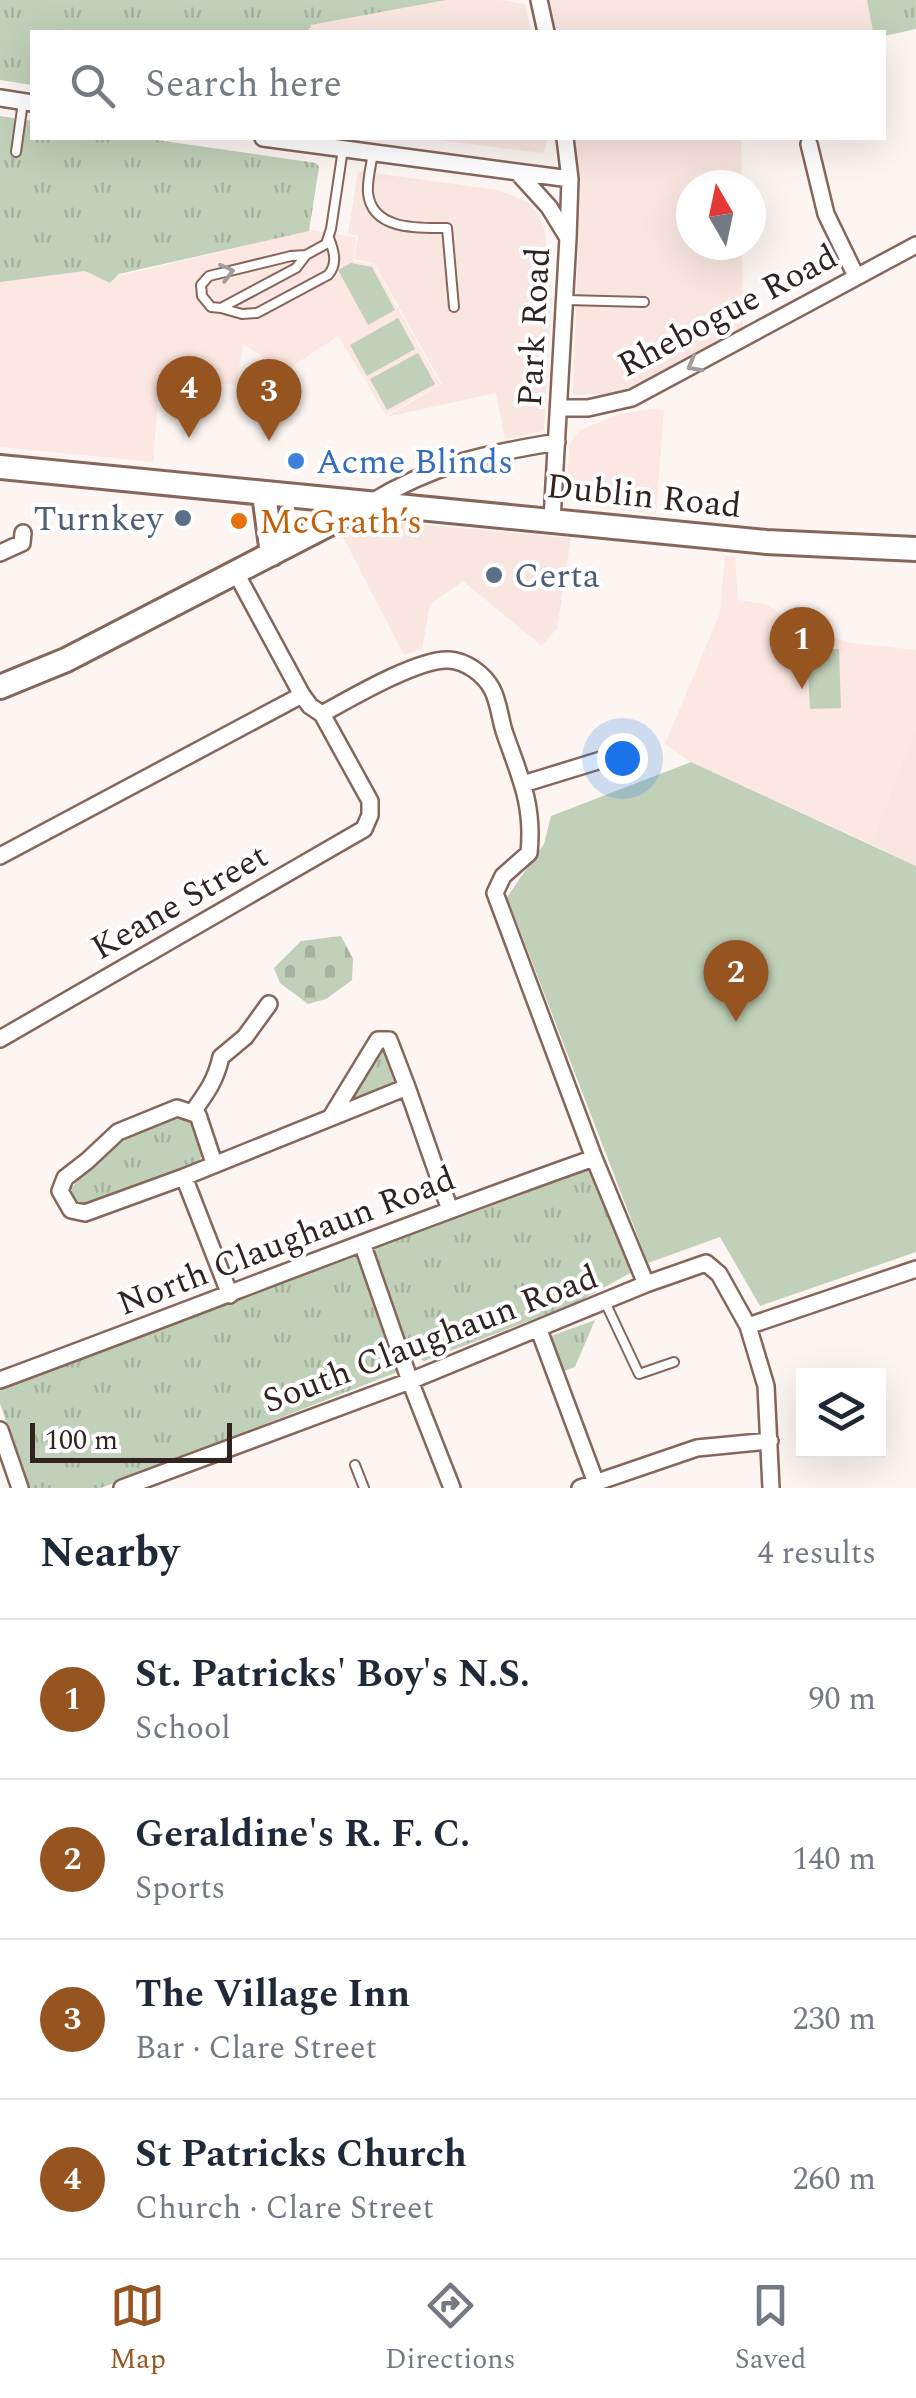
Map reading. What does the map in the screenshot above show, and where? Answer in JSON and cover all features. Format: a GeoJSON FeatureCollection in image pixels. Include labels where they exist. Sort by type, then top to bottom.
{"type":"FeatureCollection","features":[{"type":"Feature","properties":{"kind":"main road","name":"Dublin Road"},"geometry":{"type":"LineString","coordinates":[[0,467],[766,542],[916,549]]}},
{"type":"Feature","properties":{"kind":"main road"},"geometry":{"type":"LineString","coordinates":[[264,494],[272,554]]}},
{"type":"Feature","properties":{"kind":"main road"},"geometry":{"type":"LineString","coordinates":[[0,687],[66,660],[366,505]]}},
{"type":"Feature","properties":{"kind":"street"},"geometry":{"type":"LineString","coordinates":[[539,0],[546,30]]}},
{"type":"Feature","properties":{"kind":"street"},"geometry":{"type":"LineString","coordinates":[[0,98],[28,102]]}},
{"type":"Feature","properties":{"kind":"street"},"geometry":{"type":"LineString","coordinates":[[278,140],[570,179]]}},
{"type":"Feature","properties":{"kind":"street","name":"Park Road"},"geometry":{"type":"LineString","coordinates":[[552,520],[566,300],[570,179],[565,140]]}},
{"type":"Feature","properties":{"kind":"street"},"geometry":{"type":"LineString","coordinates":[[808,144],[826,214],[856,276]]}},
{"type":"Feature","properties":{"kind":"street"},"geometry":{"type":"LineString","coordinates":[[519,174],[549,207],[568,238]]}},
{"type":"Feature","properties":{"kind":"street","name":"Rhebogue Road"},"geometry":{"type":"LineString","coordinates":[[560,408],[588,408],[632,398],[916,245]]}},
{"type":"Feature","properties":{"kind":"street"},"geometry":{"type":"LineString","coordinates":[[366,505],[400,484],[438,468],[480,455],[557,442]]}},
{"type":"Feature","properties":{"kind":"street"},"geometry":{"type":"LineString","coordinates":[[0,554],[22,543],[24,533]]}},
{"type":"Feature","properties":{"kind":"street"},"geometry":{"type":"LineString","coordinates":[[236,573],[302,695],[322,714],[422,664],[450,660],[475,669],[492,690],[523,784],[532,825],[529,852],[503,876],[495,894],[646,1284]]}},
{"type":"Feature","properties":{"kind":"street"},"geometry":{"type":"LineString","coordinates":[[0,856],[302,695]]}},
{"type":"Feature","properties":{"kind":"street","name":"Keane Street"},"geometry":{"type":"LineString","coordinates":[[0,1039],[364,829],[370,801],[322,714]]}},
{"type":"Feature","properties":{"kind":"street"},"geometry":{"type":"LineString","coordinates":[[523,784],[602,760]]}},
{"type":"Feature","properties":{"kind":"street"},"geometry":{"type":"LineString","coordinates":[[192,1113],[213,1085],[221,1057],[245,1036],[269,1004]]}},
{"type":"Feature","properties":{"kind":"street"},"geometry":{"type":"LineString","coordinates":[[332,1118],[378,1040],[390,1040],[450,1210]]}},
{"type":"Feature","properties":{"kind":"street"},"geometry":{"type":"LineString","coordinates":[[214,1163],[198,1115],[177,1108],[118,1132],[64,1178],[60,1191],[71,1210],[85,1214],[407,1087]]}},
{"type":"Feature","properties":{"kind":"street","name":"North Claughaun Road"},"geometry":{"type":"LineString","coordinates":[[0,1380],[594,1158]]}},
{"type":"Feature","properties":{"kind":"street"},"geometry":{"type":"LineString","coordinates":[[184,1177],[230,1295]]}},
{"type":"Feature","properties":{"kind":"street"},"geometry":{"type":"LineString","coordinates":[[362,1243],[452,1488]]}},
{"type":"Feature","properties":{"kind":"street","name":"South Claughaun Road"},"geometry":{"type":"LineString","coordinates":[[122,1488],[410,1381],[706,1263],[720,1274],[748,1326]]}},
{"type":"Feature","properties":{"kind":"street"},"geometry":{"type":"LineString","coordinates":[[771,1488],[766,1386],[748,1326],[916,1269]]}},
{"type":"Feature","properties":{"kind":"street"},"geometry":{"type":"LineString","coordinates":[[539,1330],[588,1485],[697,1448],[770,1441]]}},
{"type":"Feature","properties":{"kind":"street"},"geometry":{"type":"LineString","coordinates":[[0,1430],[20,1488]]}},
{"type":"Feature","properties":{"kind":"lane"},"geometry":{"type":"LineString","coordinates":[[16,152],[28,102]]}},
{"type":"Feature","properties":{"kind":"lane"},"geometry":{"type":"LineString","coordinates":[[329,238],[306,255],[209,276],[201,285],[202,296],[211,307],[257,314],[328,275],[335,257],[329,238],[343,149]]}},
{"type":"Feature","properties":{"kind":"lane"},"geometry":{"type":"LineString","coordinates":[[373,153],[368,191],[375,210],[392,223],[447,228],[454,307]]}},
{"type":"Feature","properties":{"kind":"lane"},"geometry":{"type":"LineString","coordinates":[[221,308],[296,268],[306,255]]}},
{"type":"Feature","properties":{"kind":"lane"},"geometry":{"type":"LineString","coordinates":[[566,300],[644,302]]}},
{"type":"Feature","properties":{"kind":"lane"},"geometry":{"type":"LineString","coordinates":[[605,1302],[639,1374],[674,1362]]}},
{"type":"Feature","properties":{"kind":"lane"},"geometry":{"type":"LineString","coordinates":[[355,1465],[364,1488]]}},
{"type":"Feature","properties":{"kind":"shaded area"},"geometry":{"type":"Polygon","coordinates":[[[446,0],[500,0],[525,4],[531,30],[309,30],[310,25],[446,0]]]}},
{"type":"Feature","properties":{"kind":"shaded area"},"geometry":{"type":"Polygon","coordinates":[[[549,0],[867,0],[873,30],[556,30],[549,0]]]}},
{"type":"Feature","properties":{"kind":"shaded area"},"geometry":{"type":"Polygon","coordinates":[[[439,140],[547,140],[543,153],[439,140]]]}},
{"type":"Feature","properties":{"kind":"shaded area"},"geometry":{"type":"Polygon","coordinates":[[[575,140],[741,140],[742,170],[676,170],[676,260],[742,260],[743,331],[618,394],[573,395],[580,187],[575,140]]]}},
{"type":"Feature","properties":{"kind":"shaded area"},"geometry":{"type":"Polygon","coordinates":[[[358,171],[498,190],[528,202],[539,216],[545,230],[552,294],[544,431],[505,439],[496,393],[386,417],[442,384],[374,263],[354,259],[358,236],[348,234],[358,171]]]}},
{"type":"Feature","properties":{"kind":"shaded area"},"geometry":{"type":"Polygon","coordinates":[[[310,230],[356,237],[353,261],[373,264],[440,384],[386,415],[338,336],[285,371],[243,344],[236,385],[160,379],[153,462],[0,447],[0,282],[86,271],[110,283],[119,276],[310,230]]]}},
{"type":"Feature","properties":{"kind":"shaded area"},"geometry":{"type":"Polygon","coordinates":[[[664,410],[656,514],[594,507],[574,500],[566,484],[570,443],[580,430],[620,414],[664,410]]]}},
{"type":"Feature","properties":{"kind":"shaded area"},"geometry":{"type":"Polygon","coordinates":[[[379,521],[571,538],[557,628],[542,646],[463,581],[430,604],[422,649],[404,655],[340,531],[379,521]]]}},
{"type":"Feature","properties":{"kind":"shaded area"},"geometry":{"type":"Polygon","coordinates":[[[735,555],[738,600],[765,604],[802,629],[851,643],[916,650],[916,727],[871,844],[691,762],[665,744],[720,613],[725,556],[735,555]]]}},
{"type":"Feature","properties":{"kind":"shaded area"},"geometry":{"type":"Polygon","coordinates":[[[916,727],[916,866],[871,844],[916,727]]]}},
{"type":"Feature","properties":{"kind":"green space"},"geometry":{"type":"Polygon","coordinates":[[[0,0],[446,0],[311,25],[309,30],[30,30],[30,85],[0,80],[0,0]]]}},
{"type":"Feature","properties":{"kind":"green space"},"geometry":{"type":"Polygon","coordinates":[[[867,0],[916,0],[916,29],[886,36],[886,30],[873,30],[867,0]]]}},
{"type":"Feature","properties":{"kind":"green space"},"geometry":{"type":"Polygon","coordinates":[[[0,116],[30,121],[30,140],[157,140],[316,163],[319,167],[309,231],[119,274],[110,283],[85,271],[0,282],[0,116]]]}},
{"type":"Feature","properties":{"kind":"green space"},"geometry":{"type":"Polygon","coordinates":[[[351,263],[372,267],[395,310],[368,325],[338,270],[351,263]]]}},
{"type":"Feature","properties":{"kind":"green space"},"geometry":{"type":"Polygon","coordinates":[[[398,318],[415,349],[367,376],[350,345],[398,318]]]}},
{"type":"Feature","properties":{"kind":"green space"},"geometry":{"type":"Polygon","coordinates":[[[418,353],[435,384],[387,410],[370,379],[418,353]]]}},
{"type":"Feature","properties":{"kind":"green space"},"geometry":{"type":"Polygon","coordinates":[[[839,649],[841,708],[810,709],[807,650],[839,649]]]}},
{"type":"Feature","properties":{"kind":"green space"},"geometry":{"type":"Polygon","coordinates":[[[691,762],[916,866],[916,1252],[760,1306],[720,1237],[648,1263],[507,897],[544,844],[551,816],[691,762]]]}},
{"type":"Feature","properties":{"kind":"green space"},"geometry":{"type":"Polygon","coordinates":[[[341,936],[353,959],[352,980],[326,999],[308,1004],[280,983],[274,968],[301,941],[341,936]]]}},
{"type":"Feature","properties":{"kind":"green space"},"geometry":{"type":"Polygon","coordinates":[[[380,1049],[384,1049],[397,1084],[346,1105],[380,1049]]]}},
{"type":"Feature","properties":{"kind":"green space"},"geometry":{"type":"Polygon","coordinates":[[[180,1116],[193,1121],[204,1153],[198,1162],[90,1208],[76,1203],[71,1189],[77,1181],[124,1140],[180,1116]]]}},
{"type":"Feature","properties":{"kind":"green space"},"geometry":{"type":"Polygon","coordinates":[[[589,1164],[632,1272],[576,1303],[424,1361],[410,1354],[372,1246],[589,1164]]]}},
{"type":"Feature","properties":{"kind":"green space"},"geometry":{"type":"Polygon","coordinates":[[[356,1252],[400,1371],[101,1488],[27,1488],[0,1403],[0,1388],[356,1252]]]}},
{"type":"Feature","properties":{"kind":"green space"},"geometry":{"type":"Polygon","coordinates":[[[595,1320],[575,1367],[562,1372],[551,1336],[595,1320]]]}},
{"type":"Feature","properties":{"kind":"place","name":"St Patricks Church"},"geometry":{"type":"Point","coordinates":[189,438]}},
{"type":"Feature","properties":{"kind":"place","name":"The Village Inn"},"geometry":{"type":"Point","coordinates":[269,441]}},
{"type":"Feature","properties":{"kind":"place","name":"Acme Blinds"},"geometry":{"type":"Point","coordinates":[296,461]}},
{"type":"Feature","properties":{"kind":"place","name":"Turnkey"},"geometry":{"type":"Point","coordinates":[183,518]}},
{"type":"Feature","properties":{"kind":"place","name":"McGrath’s"},"geometry":{"type":"Point","coordinates":[239,521]}},
{"type":"Feature","properties":{"kind":"place","name":"Certa"},"geometry":{"type":"Point","coordinates":[494,575]}},
{"type":"Feature","properties":{"kind":"place","name":"St. Patricks' Boy's N.S."},"geometry":{"type":"Point","coordinates":[802,689]}},
{"type":"Feature","properties":{"kind":"place","name":"Geraldine's R. F. C."},"geometry":{"type":"Point","coordinates":[736,1022]}}]}
